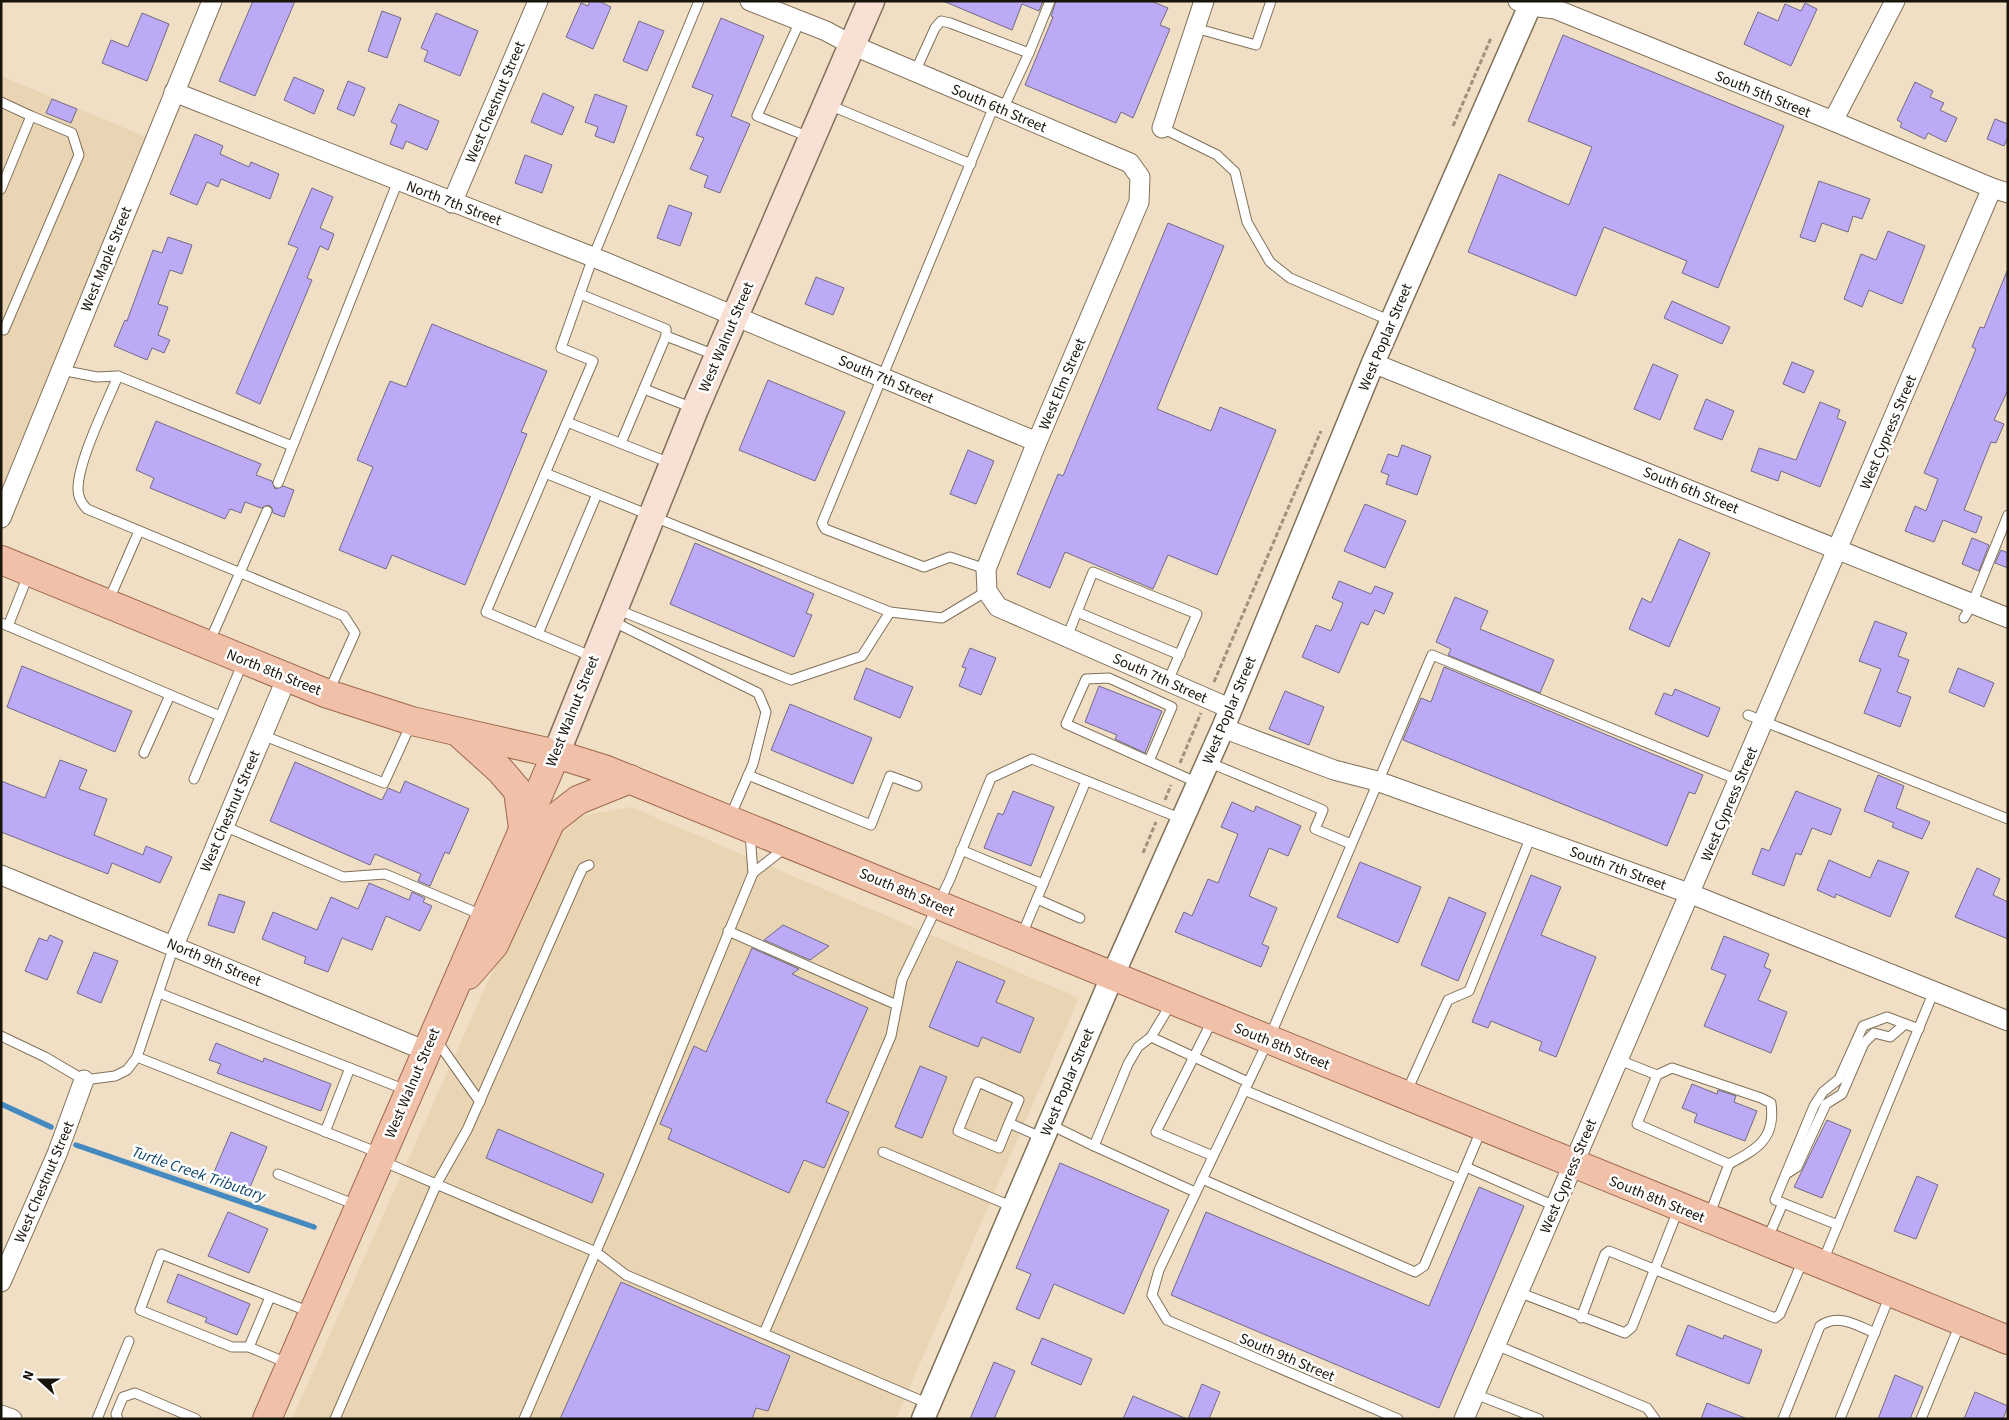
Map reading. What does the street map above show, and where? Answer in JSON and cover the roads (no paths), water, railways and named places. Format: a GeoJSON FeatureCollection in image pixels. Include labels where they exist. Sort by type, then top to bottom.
{"type":"FeatureCollection","features":[{"type":"Feature","properties":{"kind":"main road","name":"West Walnut Street"},"geometry":{"type":"LineString","coordinates":[[272,1417],[290,1365],[556,754],[695,408],[871,1]]}},
{"type":"Feature","properties":{"kind":"main road","name":"North 8th Street"},"geometry":{"type":"LineString","coordinates":[[1,560],[328,694],[412,721],[556,754]]}},
{"type":"Feature","properties":{"kind":"main road"},"geometry":{"type":"LineString","coordinates":[[456,730],[500,770],[518,790],[523,828]]}},
{"type":"Feature","properties":{"kind":"main road","name":"South 8th Street"},"geometry":{"type":"LineString","coordinates":[[556,754],[630,780],[790,843],[1172,1002],[2008,1340]]}},
{"type":"Feature","properties":{"kind":"main road"},"geometry":{"type":"LineString","coordinates":[[451,994],[494,945],[551,821],[578,800],[630,780]]}},
{"type":"Feature","properties":{"kind":"street","name":"West Maple Street"},"geometry":{"type":"LineString","coordinates":[[1,518],[212,1]]}},
{"type":"Feature","properties":{"kind":"street","name":"West Chestnut Street"},"geometry":{"type":"LineString","coordinates":[[452,202],[538,1]]}},
{"type":"Feature","properties":{"kind":"street","name":"South 6th Street"},"geometry":{"type":"LineString","coordinates":[[750,1],[1130,163],[1140,177]]}},
{"type":"Feature","properties":{"kind":"street"},"geometry":{"type":"LineString","coordinates":[[1162,128],[1204,1]]}},
{"type":"Feature","properties":{"kind":"street"},"geometry":{"type":"LineString","coordinates":[[1833,121],[1895,1]]}},
{"type":"Feature","properties":{"kind":"street","name":"South 5th Street"},"geometry":{"type":"LineString","coordinates":[[1526,3],[1555,9],[2003,188]]}},
{"type":"Feature","properties":{"kind":"street","name":"West Poplar Street"},"geometry":{"type":"LineString","coordinates":[[926,1412],[1112,977],[1226,718],[1373,363],[1526,3]]}},
{"type":"Feature","properties":{"kind":"street","name":"North 7th Street"},"geometry":{"type":"LineString","coordinates":[[174,92],[735,316]]}},
{"type":"Feature","properties":{"kind":"street","name":"West Elm Street"},"geometry":{"type":"LineString","coordinates":[[987,591],[986,569],[1037,442],[1139,202],[1140,177]]}},
{"type":"Feature","properties":{"kind":"street","name":"West Cypress Street"},"geometry":{"type":"LineString","coordinates":[[1464,1419],[1572,1164],[1619,1060],[1739,781],[1756,717],[1838,548],[2003,188]]}},
{"type":"Feature","properties":{"kind":"street","name":"South 7th Street"},"geometry":{"type":"LineString","coordinates":[[735,316],[1037,442]]}},
{"type":"Feature","properties":{"kind":"street","name":"South 6th Street"},"geometry":{"type":"LineString","coordinates":[[1373,363],[1838,548],[1968,611],[2008,618]]}},
{"type":"Feature","properties":{"kind":"street","name":"South 7th Street"},"geometry":{"type":"LineString","coordinates":[[987,591],[998,606],[1168,682],[1226,718],[1334,770],[1377,781],[1691,894],[2008,1021]]}},
{"type":"Feature","properties":{"kind":"street","name":"West Chestnut Street"},"geometry":{"type":"LineString","coordinates":[[174,946],[287,677]]}},
{"type":"Feature","properties":{"kind":"street","name":"North 9th Street"},"geometry":{"type":"LineString","coordinates":[[1,875],[174,946],[430,1043]]}},
{"type":"Feature","properties":{"kind":"street","name":"West Chestnut Street"},"geometry":{"type":"LineString","coordinates":[[1,1282],[58,1154],[84,1080]]}},
{"type":"Feature","properties":{"kind":"street"},"geometry":{"type":"LineString","coordinates":[[1,1415],[12,1419]]}},
{"type":"Feature","properties":{"kind":"lane"},"geometry":{"type":"LineString","coordinates":[[594,657],[486,612],[593,361],[561,348],[593,258],[699,1]]}},
{"type":"Feature","properties":{"kind":"lane"},"geometry":{"type":"LineString","coordinates":[[986,569],[950,558],[924,567],[825,529],[822,523],[971,164],[999,107],[1029,53],[1050,1]]}},
{"type":"Feature","properties":{"kind":"lane"},"geometry":{"type":"LineString","coordinates":[[1195,28],[1256,45],[1271,1]]}},
{"type":"Feature","properties":{"kind":"lane"},"geometry":{"type":"LineString","coordinates":[[800,21],[758,116],[812,138]]}},
{"type":"Feature","properties":{"kind":"lane"},"geometry":{"type":"LineString","coordinates":[[915,72],[935,28],[941,22],[950,23],[1029,53]]}},
{"type":"Feature","properties":{"kind":"lane"},"geometry":{"type":"LineString","coordinates":[[1,102],[72,133],[79,155],[4,330],[1,328]]}},
{"type":"Feature","properties":{"kind":"lane"},"geometry":{"type":"LineString","coordinates":[[827,104],[971,164]]}},
{"type":"Feature","properties":{"kind":"lane"},"geometry":{"type":"LineString","coordinates":[[1,189],[31,116]]}},
{"type":"Feature","properties":{"kind":"lane"},"geometry":{"type":"LineString","coordinates":[[1162,128],[1217,155],[1235,172],[1247,222],[1270,262],[1290,278],[1391,321]]}},
{"type":"Feature","properties":{"kind":"lane"},"geometry":{"type":"LineString","coordinates":[[278,483],[398,181]]}},
{"type":"Feature","properties":{"kind":"lane"},"geometry":{"type":"LineString","coordinates":[[580,294],[666,329],[666,336],[621,443]]}},
{"type":"Feature","properties":{"kind":"lane"},"geometry":{"type":"LineString","coordinates":[[666,336],[717,356]]}},
{"type":"Feature","properties":{"kind":"lane"},"geometry":{"type":"LineString","coordinates":[[61,370],[97,377],[118,376],[292,446]]}},
{"type":"Feature","properties":{"kind":"lane"},"geometry":{"type":"LineString","coordinates":[[118,376],[82,466],[78,491],[81,502],[87,509],[344,616],[352,625],[355,633],[328,694]]}},
{"type":"Feature","properties":{"kind":"lane"},"geometry":{"type":"LineString","coordinates":[[644,389],[695,408]]}},
{"type":"Feature","properties":{"kind":"lane"},"geometry":{"type":"LineString","coordinates":[[567,422],[672,464]]}},
{"type":"Feature","properties":{"kind":"lane"},"geometry":{"type":"LineString","coordinates":[[545,473],[890,612],[942,618],[987,591]]}},
{"type":"Feature","properties":{"kind":"lane"},"geometry":{"type":"LineString","coordinates":[[538,634],[597,494]]}},
{"type":"Feature","properties":{"kind":"lane"},"geometry":{"type":"LineString","coordinates":[[208,646],[267,511]]}},
{"type":"Feature","properties":{"kind":"lane"},"geometry":{"type":"LineString","coordinates":[[1968,611],[2008,515]]}},
{"type":"Feature","properties":{"kind":"lane"},"geometry":{"type":"LineString","coordinates":[[108,603],[139,531]]}},
{"type":"Feature","properties":{"kind":"lane"},"geometry":{"type":"LineString","coordinates":[[30,572],[4,625],[220,716]]}},
{"type":"Feature","properties":{"kind":"lane"},"geometry":{"type":"LineString","coordinates":[[1067,637],[1093,572],[1197,614],[1168,682]]}},
{"type":"Feature","properties":{"kind":"lane"},"geometry":{"type":"LineString","coordinates":[[611,614],[791,680],[862,656],[890,612]]}},
{"type":"Feature","properties":{"kind":"lane"},"geometry":{"type":"LineString","coordinates":[[1077,612],[1180,654]]}},
{"type":"Feature","properties":{"kind":"lane"},"geometry":{"type":"LineString","coordinates":[[611,614],[758,693],[766,712],[748,775],[739,823],[753,873]]}},
{"type":"Feature","properties":{"kind":"lane"},"geometry":{"type":"LineString","coordinates":[[1009,1124],[1046,1131],[1094,1146],[1195,1192],[1268,1041],[1432,655],[1739,781]]}},
{"type":"Feature","properties":{"kind":"lane"},"geometry":{"type":"LineString","coordinates":[[194,779],[244,660]]}},
{"type":"Feature","properties":{"kind":"lane"},"geometry":{"type":"LineString","coordinates":[[1149,762],[1172,707],[1109,678],[1086,679],[1066,724],[1149,762],[1198,783]]}},
{"type":"Feature","properties":{"kind":"lane"},"geometry":{"type":"LineString","coordinates":[[144,753],[170,695]]}},
{"type":"Feature","properties":{"kind":"lane"},"geometry":{"type":"LineString","coordinates":[[1756,717],[2008,819]]}},
{"type":"Feature","properties":{"kind":"lane"},"geometry":{"type":"LineString","coordinates":[[262,735],[384,782],[412,721]]}},
{"type":"Feature","properties":{"kind":"lane"},"geometry":{"type":"LineString","coordinates":[[764,1333],[891,1036],[902,980],[938,905],[991,778],[1032,759],[1182,820]]}},
{"type":"Feature","properties":{"kind":"lane"},"geometry":{"type":"LineString","coordinates":[[1207,762],[1323,810],[1315,829],[1351,844]]}},
{"type":"Feature","properties":{"kind":"lane"},"geometry":{"type":"LineString","coordinates":[[748,775],[870,825],[890,776],[917,786]]}},
{"type":"Feature","properties":{"kind":"lane"},"geometry":{"type":"LineString","coordinates":[[1020,939],[1086,781]]}},
{"type":"Feature","properties":{"kind":"lane"},"geometry":{"type":"LineString","coordinates":[[224,826],[343,877],[385,874],[485,916]]}},
{"type":"Feature","properties":{"kind":"lane"},"geometry":{"type":"LineString","coordinates":[[1404,1096],[1448,1000],[1469,991],[1531,836]]}},
{"type":"Feature","properties":{"kind":"lane"},"geometry":{"type":"LineString","coordinates":[[524,1419],[596,1252],[753,873],[790,843]]}},
{"type":"Feature","properties":{"kind":"lane"},"geometry":{"type":"LineString","coordinates":[[961,850],[1043,884]]}},
{"type":"Feature","properties":{"kind":"lane"},"geometry":{"type":"LineString","coordinates":[[336,1419],[437,1183],[468,1130],[578,876],[583,868],[589,865]]}},
{"type":"Feature","properties":{"kind":"lane"},"geometry":{"type":"LineString","coordinates":[[1037,899],[1080,918]]}},
{"type":"Feature","properties":{"kind":"lane"},"geometry":{"type":"LineString","coordinates":[[728,931],[897,1005]]}},
{"type":"Feature","properties":{"kind":"lane"},"geometry":{"type":"LineString","coordinates":[[1,1036],[45,1057],[84,1080],[115,1076],[127,1070],[137,1057],[174,946]]}},
{"type":"Feature","properties":{"kind":"lane"},"geometry":{"type":"LineString","coordinates":[[1581,1318],[1605,1254],[1609,1251],[1776,1318],[1838,1225],[1934,991]]}},
{"type":"Feature","properties":{"kind":"lane"},"geometry":{"type":"LineString","coordinates":[[159,993],[409,1091]]}},
{"type":"Feature","properties":{"kind":"lane"},"geometry":{"type":"LineString","coordinates":[[1094,1146],[1128,1064],[1138,1047],[1151,1037],[1172,1002]]}},
{"type":"Feature","properties":{"kind":"lane"},"geometry":{"type":"LineString","coordinates":[[1838,1225],[1775,1200],[1814,1106],[1823,1092],[1839,1079],[1863,1026],[1887,1017],[1919,1029]]}},
{"type":"Feature","properties":{"kind":"lane"},"geometry":{"type":"LineString","coordinates":[[1213,1018],[1156,1132],[1213,1156]]}},
{"type":"Feature","properties":{"kind":"lane"},"geometry":{"type":"LineString","coordinates":[[1786,1174],[1797,1167],[1826,1104],[1842,1094],[1864,1043],[1874,1033],[1890,1037],[1905,1024]]}},
{"type":"Feature","properties":{"kind":"lane"},"geometry":{"type":"LineString","coordinates":[[1151,1037],[1246,1086],[1460,1179]]}},
{"type":"Feature","properties":{"kind":"lane"},"geometry":{"type":"LineString","coordinates":[[430,1043],[480,1102]]}},
{"type":"Feature","properties":{"kind":"lane"},"geometry":{"type":"LineString","coordinates":[[137,1057],[325,1132],[596,1252],[626,1274],[764,1333],[926,1412]]}},
{"type":"Feature","properties":{"kind":"lane"},"geometry":{"type":"LineString","coordinates":[[1619,1060],[1657,1075]]}},
{"type":"Feature","properties":{"kind":"lane"},"geometry":{"type":"LineString","coordinates":[[325,1132],[350,1068]]}},
{"type":"Feature","properties":{"kind":"lane"},"geometry":{"type":"LineString","coordinates":[[1708,1219],[1729,1164],[1756,1149],[1768,1136],[1773,1118],[1771,1104],[1761,1098],[1672,1068],[1657,1075],[1637,1124],[1729,1164]]}},
{"type":"Feature","properties":{"kind":"lane"},"geometry":{"type":"LineString","coordinates":[[978,1082],[1019,1100],[1009,1124],[998,1148],[958,1131],[978,1082]]}},
{"type":"Feature","properties":{"kind":"lane"},"geometry":{"type":"LineString","coordinates":[[1202,1179],[1415,1272],[1424,1266],[1482,1128]]}},
{"type":"Feature","properties":{"kind":"lane"},"geometry":{"type":"LineString","coordinates":[[883,1152],[1013,1207]]}},
{"type":"Feature","properties":{"kind":"lane"},"geometry":{"type":"LineString","coordinates":[[1466,1166],[1555,1206]]}},
{"type":"Feature","properties":{"kind":"lane"},"geometry":{"type":"LineString","coordinates":[[278,1174],[359,1206]]}},
{"type":"Feature","properties":{"kind":"lane","name":"South 9th Street"},"geometry":{"type":"LineString","coordinates":[[1195,1192],[1159,1270],[1152,1295],[1166,1320],[1398,1419]]}},
{"type":"Feature","properties":{"kind":"lane"},"geometry":{"type":"LineString","coordinates":[[1766,1242],[1783,1203]]}},
{"type":"Feature","properties":{"kind":"lane"},"geometry":{"type":"LineString","coordinates":[[1518,1292],[1581,1318],[1625,1333],[1632,1327],[1679,1207]]}},
{"type":"Feature","properties":{"kind":"lane"},"geometry":{"type":"LineString","coordinates":[[290,1365],[249,1347],[232,1347],[140,1310],[161,1254],[313,1313]]}},
{"type":"Feature","properties":{"kind":"lane"},"geometry":{"type":"LineString","coordinates":[[1840,1419],[1891,1292]]}},
{"type":"Feature","properties":{"kind":"lane"},"geometry":{"type":"LineString","coordinates":[[249,1347],[270,1297]]}},
{"type":"Feature","properties":{"kind":"lane"},"geometry":{"type":"LineString","coordinates":[[1783,1419],[1820,1326],[1829,1320],[1839,1319],[1875,1333]]}},
{"type":"Feature","properties":{"kind":"lane"},"geometry":{"type":"LineString","coordinates":[[1921,1419],[1961,1321]]}},
{"type":"Feature","properties":{"kind":"lane"},"geometry":{"type":"LineString","coordinates":[[96,1419],[129,1341]]}},
{"type":"Feature","properties":{"kind":"lane"},"geometry":{"type":"LineString","coordinates":[[1496,1345],[1647,1408],[1655,1419]]}},
{"type":"Feature","properties":{"kind":"lane"},"geometry":{"type":"LineString","coordinates":[[118,1419],[116,1414],[123,1397],[135,1393],[196,1419]]}},
{"type":"Feature","properties":{"kind":"lane"},"geometry":{"type":"LineString","coordinates":[[1475,1394],[1539,1419]]}},
{"type":"Feature","properties":{"kind":"waterway","name":"Turtle Creek Tributary"},"geometry":{"type":"LineString","coordinates":[[1,1104],[51,1127]]}},
{"type":"Feature","properties":{"kind":"waterway","name":"Turtle Creek Tributary"},"geometry":{"type":"LineString","coordinates":[[76,1145],[314,1227]]}}]}
